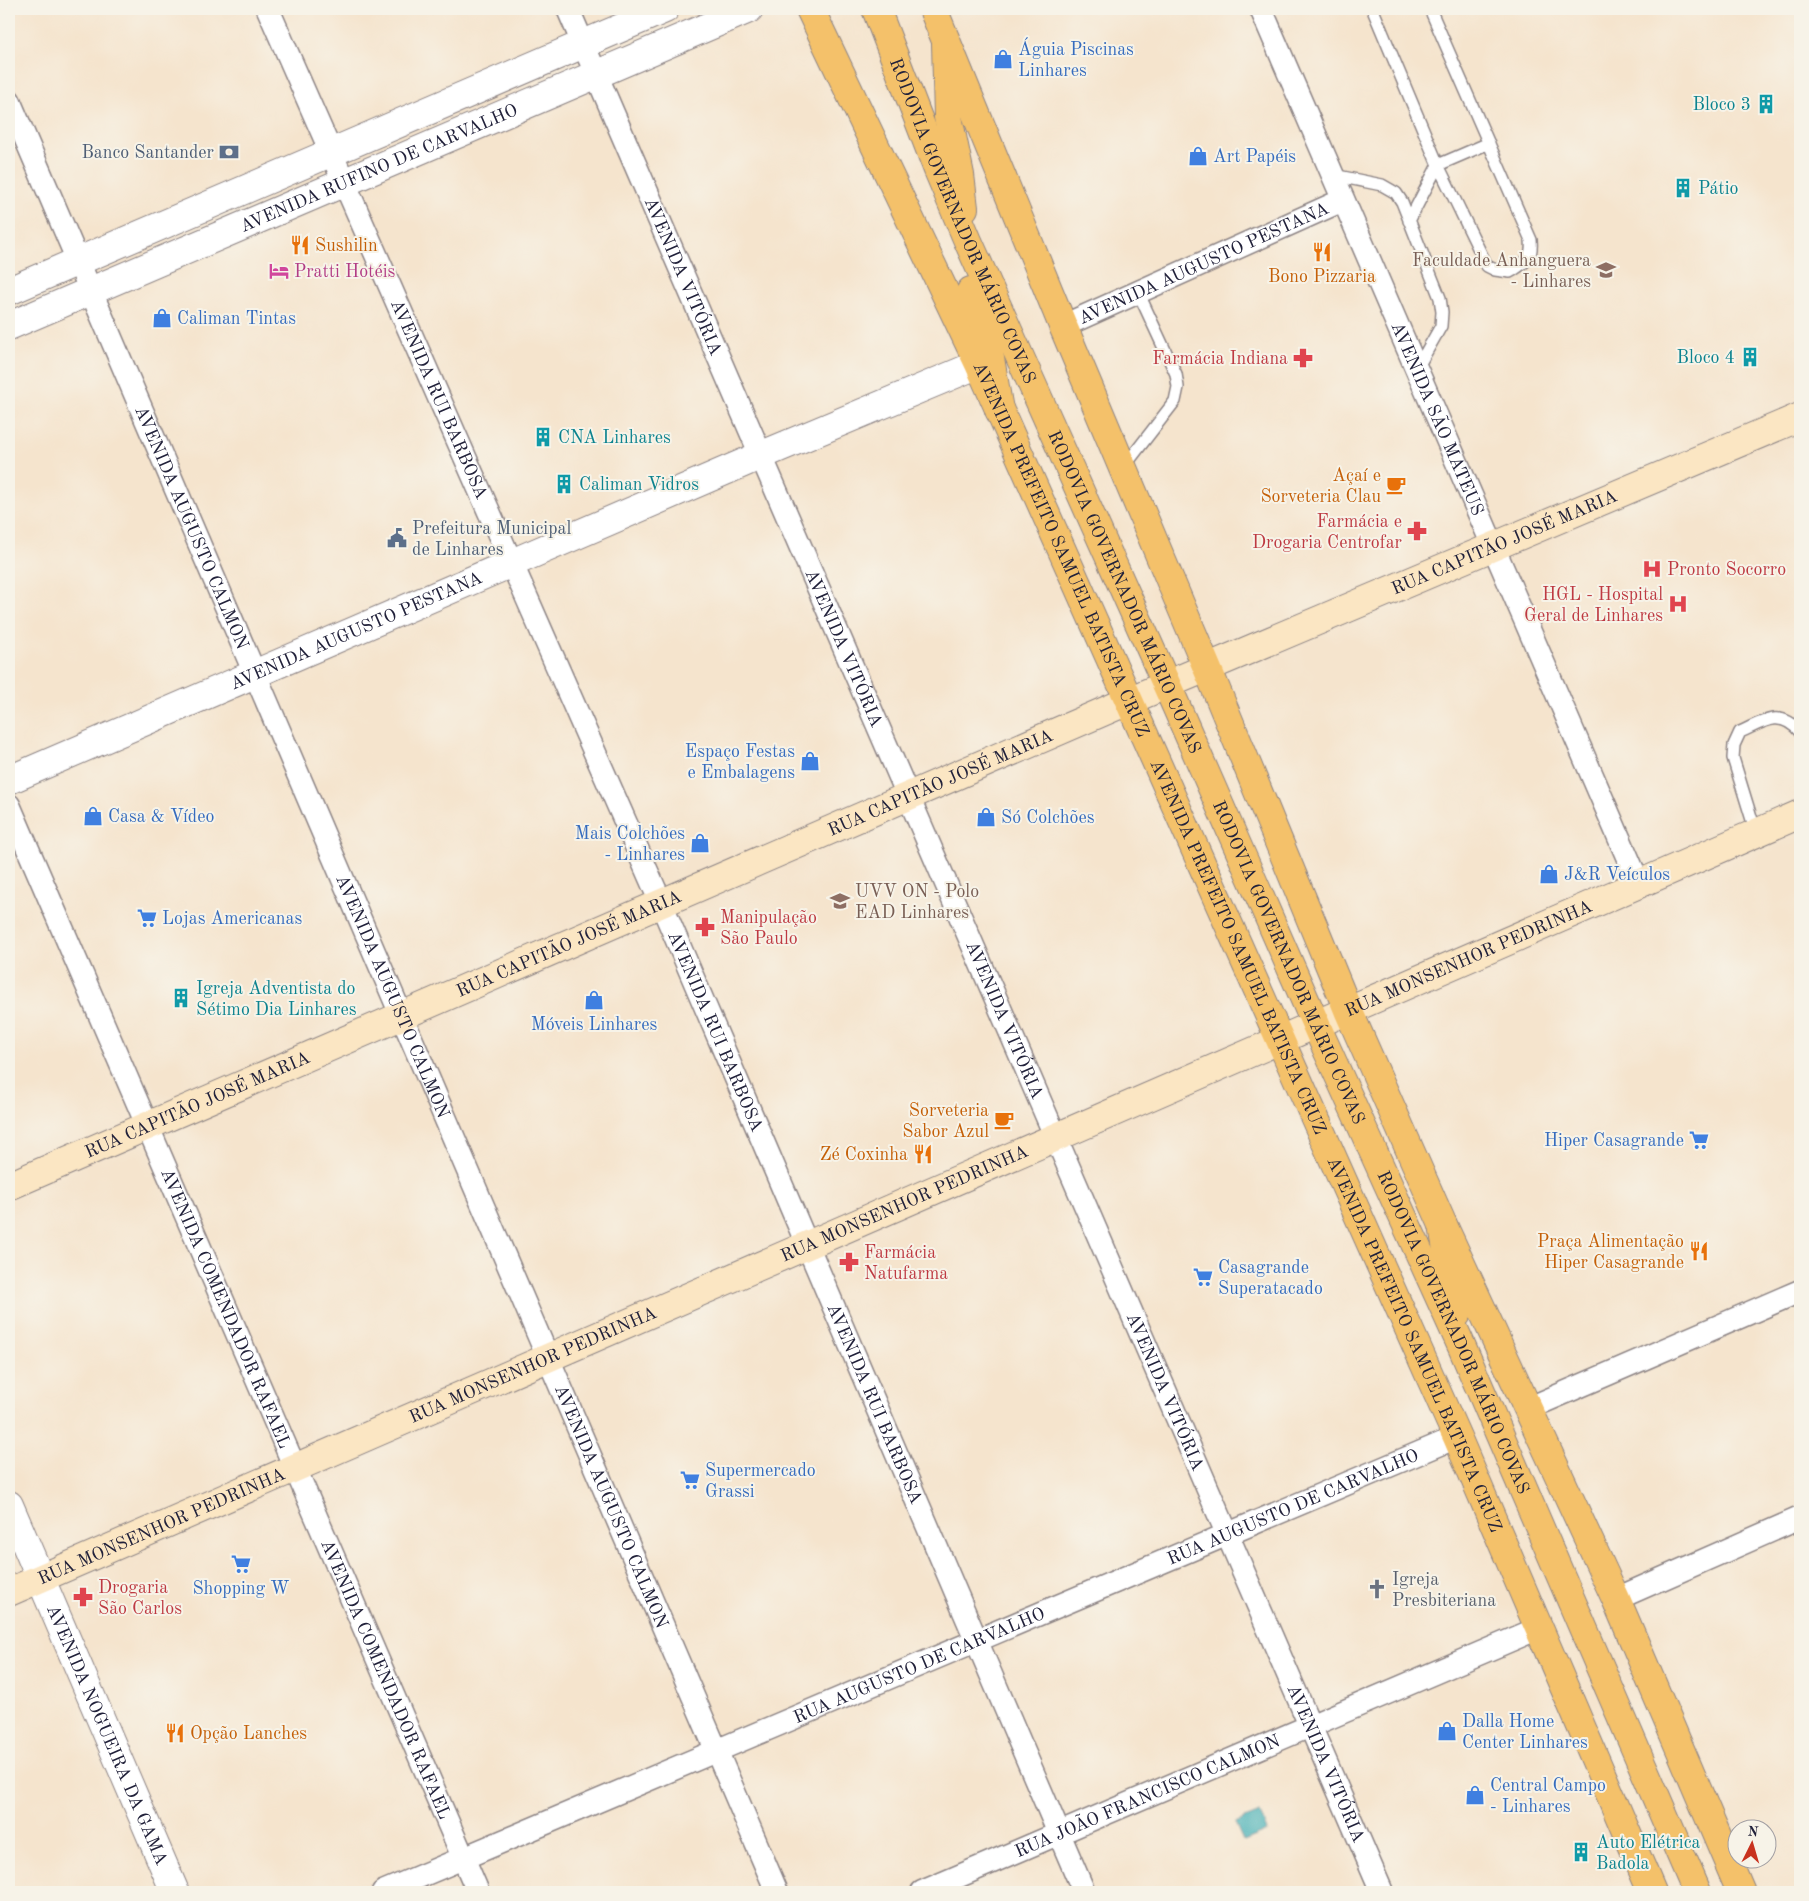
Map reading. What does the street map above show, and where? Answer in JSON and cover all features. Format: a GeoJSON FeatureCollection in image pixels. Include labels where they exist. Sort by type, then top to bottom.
{"type":"FeatureCollection","features":[{"type":"Feature","properties":{"kind":"main road","name":"AVENIDA PREFEITO SAMUEL BATISTA CRUZ"},"geometry":{"type":"LineString","coordinates":[[810,9],[999,410],[1457,1437],[1652,1892]]}},
{"type":"Feature","properties":{"kind":"main road"},"geometry":{"type":"LineString","coordinates":[[933,9],[1348,1010],[1443,1225],[1616,1599],[1741,1892]]}},
{"type":"Feature","properties":{"kind":"main road","name":"RODOVIA GOVERNADOR MÁRIO COVAS"},"geometry":{"type":"LineString","coordinates":[[880,19],[938,170],[968,241],[1316,1024],[1462,1347],[1697,1892]]}},
{"type":"Feature","properties":{"kind":"main road"},"geometry":{"type":"LineString","coordinates":[[946,43],[948,117],[960,175],[968,241]]}},
{"type":"Feature","properties":{"kind":"main road"},"geometry":{"type":"LineString","coordinates":[[938,170],[954,248],[984,324],[999,410]]}},
{"type":"Feature","properties":{"kind":"main road","name":"RUA CAPITÃO JOSÉ MARIA"},"geometry":{"type":"LineString","coordinates":[[9,1186],[1128,701],[1800,417]]}},
{"type":"Feature","properties":{"kind":"main road","name":"RUA MONSENHOR PEDRINHA"},"geometry":{"type":"LineString","coordinates":[[9,1592],[1800,814]]}},
{"type":"Feature","properties":{"kind":"main road"},"geometry":{"type":"LineString","coordinates":[[1443,1225],[1462,1347]]}},
{"type":"Feature","properties":{"kind":"street","name":"AVENIDA RUI BARBOSA"},"geometry":{"type":"LineString","coordinates":[[268,9],[660,904],[1084,1892]]}},
{"type":"Feature","properties":{"kind":"street","name":"AVENIDA VITÓRIA"},"geometry":{"type":"LineString","coordinates":[[568,9],[1382,1892]]}},
{"type":"Feature","properties":{"kind":"street","name":"AVENIDA RUFINO DE CARVALHO"},"geometry":{"type":"LineString","coordinates":[[9,290],[664,9]]}},
{"type":"Feature","properties":{"kind":"street","name":"AVENIDA RUFINO DE CARVALHO"},"geometry":{"type":"LineString","coordinates":[[9,326],[748,9]]}},
{"type":"Feature","properties":{"kind":"street","name":"AVENIDA SÃO MATEUS"},"geometry":{"type":"LineString","coordinates":[[1261,9],[1639,884]]}},
{"type":"Feature","properties":{"kind":"street","name":"AVENIDA AUGUSTO CALMON"},"geometry":{"type":"LineString","coordinates":[[9,100],[777,1892]]}},
{"type":"Feature","properties":{"kind":"street","name":"AVENIDA AUGUSTO PESTANA"},"geometry":{"type":"LineString","coordinates":[[1063,326],[1343,200]]}},
{"type":"Feature","properties":{"kind":"street","name":"AVENIDA AUGUSTO PESTANA"},"geometry":{"type":"LineString","coordinates":[[9,780],[762,455],[978,364]]}},
{"type":"Feature","properties":{"kind":"street","name":"AVENIDA COMENDADOR RAFAEL"},"geometry":{"type":"LineString","coordinates":[[9,805],[478,1892]]}},
{"type":"Feature","properties":{"kind":"street"},"geometry":{"type":"LineString","coordinates":[[1527,1409],[1800,1291]]}},
{"type":"Feature","properties":{"kind":"street","name":"RUA AUGUSTO DE CARVALHO"},"geometry":{"type":"LineString","coordinates":[[383,1892],[1457,1437]]}},
{"type":"Feature","properties":{"kind":"street","name":"AVENIDA NOGUEIRA DA GAMA"},"geometry":{"type":"LineString","coordinates":[[9,1505],[175,1892]]}},
{"type":"Feature","properties":{"kind":"street"},"geometry":{"type":"LineString","coordinates":[[1616,1599],[1800,1518]]}},
{"type":"Feature","properties":{"kind":"street","name":"RUA JOÃO FRANCISCO CALMON"},"geometry":{"type":"LineString","coordinates":[[922,1892],[1539,1628]]}},
{"type":"Feature","properties":{"kind":"lane"},"geometry":{"type":"LineString","coordinates":[[1373,10],[1438,165],[1487,266],[1495,270],[1510,272],[1529,259],[1532,251],[1531,240],[1430,9]]}},
{"type":"Feature","properties":{"kind":"lane"},"geometry":{"type":"LineString","coordinates":[[1409,221],[1438,165],[1489,144]]}},
{"type":"Feature","properties":{"kind":"lane"},"geometry":{"type":"LineString","coordinates":[[1332,175],[1382,185],[1396,193],[1402,202],[1440,298],[1442,312],[1441,326],[1416,370]]}},
{"type":"Feature","properties":{"kind":"lane"},"geometry":{"type":"LineString","coordinates":[[1123,468],[1175,401],[1178,387],[1176,374],[1138,292]]}},
{"type":"Feature","properties":{"kind":"lane"},"geometry":{"type":"LineString","coordinates":[[1756,833],[1733,758],[1734,745],[1740,732],[1772,718],[1783,719],[1800,732]]}},
{"type":"Feature","properties":{"kind":"water"},"geometry":{"type":"Polygon","coordinates":[[[1260,1813],[1267,1831],[1243,1841],[1235,1823],[1260,1813]]]}},
{"type":"Feature","properties":{"kind":"place","name":"Águia Piscinas Linhares"},"geometry":{"type":"Point","coordinates":[1003,59]}},
{"type":"Feature","properties":{"kind":"place","name":"Bloco 3"},"geometry":{"type":"Point","coordinates":[1766,104]}},
{"type":"Feature","properties":{"kind":"place","name":"Banco Santander"},"geometry":{"type":"Point","coordinates":[229,152]}},
{"type":"Feature","properties":{"kind":"place","name":"Art Papéis"},"geometry":{"type":"Point","coordinates":[1198,156]}},
{"type":"Feature","properties":{"kind":"place","name":"Pátio"},"geometry":{"type":"Point","coordinates":[1683,188]}},
{"type":"Feature","properties":{"kind":"place","name":"Sushilin"},"geometry":{"type":"Point","coordinates":[300,245]}},
{"type":"Feature","properties":{"kind":"place","name":"Bono Pizzaria"},"geometry":{"type":"Point","coordinates":[1322,252]}},
{"type":"Feature","properties":{"kind":"place","name":"Faculdade Anhanguera - Linhares"},"geometry":{"type":"Point","coordinates":[1606,270]}},
{"type":"Feature","properties":{"kind":"place","name":"Pratti Hotéis"},"geometry":{"type":"Point","coordinates":[279,271]}},
{"type":"Feature","properties":{"kind":"place","name":"Caliman Tintas"},"geometry":{"type":"Point","coordinates":[162,318]}},
{"type":"Feature","properties":{"kind":"place","name":"Bloco 4"},"geometry":{"type":"Point","coordinates":[1750,357]}},
{"type":"Feature","properties":{"kind":"place","name":"Farmácia Indiana"},"geometry":{"type":"Point","coordinates":[1303,358]}},
{"type":"Feature","properties":{"kind":"place","name":"CNA Linhares"},"geometry":{"type":"Point","coordinates":[543,437]}},
{"type":"Feature","properties":{"kind":"place","name":"Caliman Vidros"},"geometry":{"type":"Point","coordinates":[564,484]}},
{"type":"Feature","properties":{"kind":"place","name":"Açaí e Sorveteria Clau"},"geometry":{"type":"Point","coordinates":[1396,485]}},
{"type":"Feature","properties":{"kind":"place","name":"Farmácia e Drogaria Centrofar"},"geometry":{"type":"Point","coordinates":[1417,531]}},
{"type":"Feature","properties":{"kind":"place","name":"Prefeitura Municipal de Linhares"},"geometry":{"type":"Point","coordinates":[397,538]}},
{"type":"Feature","properties":{"kind":"place","name":"Pronto Socorro"},"geometry":{"type":"Point","coordinates":[1652,569]}},
{"type":"Feature","properties":{"kind":"place","name":"HGL - Hospital Geral de Linhares"},"geometry":{"type":"Point","coordinates":[1678,604]}},
{"type":"Feature","properties":{"kind":"place","name":"Espaço Festas e Embalagens"},"geometry":{"type":"Point","coordinates":[810,761]}},
{"type":"Feature","properties":{"kind":"place","name":"Casa & Vídeo"},"geometry":{"type":"Point","coordinates":[93,816]}},
{"type":"Feature","properties":{"kind":"place","name":"Só Colchões"},"geometry":{"type":"Point","coordinates":[986,817]}},
{"type":"Feature","properties":{"kind":"place","name":"Mais Colchões - Linhares"},"geometry":{"type":"Point","coordinates":[700,843]}},
{"type":"Feature","properties":{"kind":"place","name":"J&R Veículos"},"geometry":{"type":"Point","coordinates":[1549,874]}},
{"type":"Feature","properties":{"kind":"place","name":"UVV ON - Polo EAD Linhares"},"geometry":{"type":"Point","coordinates":[840,901]}},
{"type":"Feature","properties":{"kind":"place","name":"Lojas Americanas"},"geometry":{"type":"Point","coordinates":[147,918]}},
{"type":"Feature","properties":{"kind":"place","name":"Manipulação São Paulo"},"geometry":{"type":"Point","coordinates":[705,927]}},
{"type":"Feature","properties":{"kind":"place","name":"Igreja Adventista do Sétimo Dia Linhares"},"geometry":{"type":"Point","coordinates":[181,998]}},
{"type":"Feature","properties":{"kind":"place","name":"Móveis Linhares"},"geometry":{"type":"Point","coordinates":[594,1000]}},
{"type":"Feature","properties":{"kind":"place","name":"Sorveteria Sabor Azul"},"geometry":{"type":"Point","coordinates":[1004,1120]}},
{"type":"Feature","properties":{"kind":"place","name":"Hiper Casagrande"},"geometry":{"type":"Point","coordinates":[1699,1140]}},
{"type":"Feature","properties":{"kind":"place","name":"Zé Coxinha"},"geometry":{"type":"Point","coordinates":[923,1154]}},
{"type":"Feature","properties":{"kind":"place","name":"Praça Alimentação Hiper Casagrande"},"geometry":{"type":"Point","coordinates":[1699,1251]}},
{"type":"Feature","properties":{"kind":"place","name":"Farmácia Natufarma"},"geometry":{"type":"Point","coordinates":[849,1262]}},
{"type":"Feature","properties":{"kind":"place","name":"Casagrande Superatacado"},"geometry":{"type":"Point","coordinates":[1203,1277]}},
{"type":"Feature","properties":{"kind":"place","name":"Supermercado Grassi"},"geometry":{"type":"Point","coordinates":[690,1480]}},
{"type":"Feature","properties":{"kind":"place","name":"Shopping W"},"geometry":{"type":"Point","coordinates":[241,1564]}},
{"type":"Feature","properties":{"kind":"place","name":"Igreja Presbiteriana"},"geometry":{"type":"Point","coordinates":[1377,1589]}},
{"type":"Feature","properties":{"kind":"place","name":"Drogaria São Carlos"},"geometry":{"type":"Point","coordinates":[83,1597]}},
{"type":"Feature","properties":{"kind":"place","name":"Dalla Home Center Linhares"},"geometry":{"type":"Point","coordinates":[1447,1731]}},
{"type":"Feature","properties":{"kind":"place","name":"Opção Lanches"},"geometry":{"type":"Point","coordinates":[175,1733]}},
{"type":"Feature","properties":{"kind":"place","name":"Central Campo - Linhares"},"geometry":{"type":"Point","coordinates":[1475,1795]}},
{"type":"Feature","properties":{"kind":"place","name":"Auto Elétrica Badola"},"geometry":{"type":"Point","coordinates":[1581,1852]}}]}
